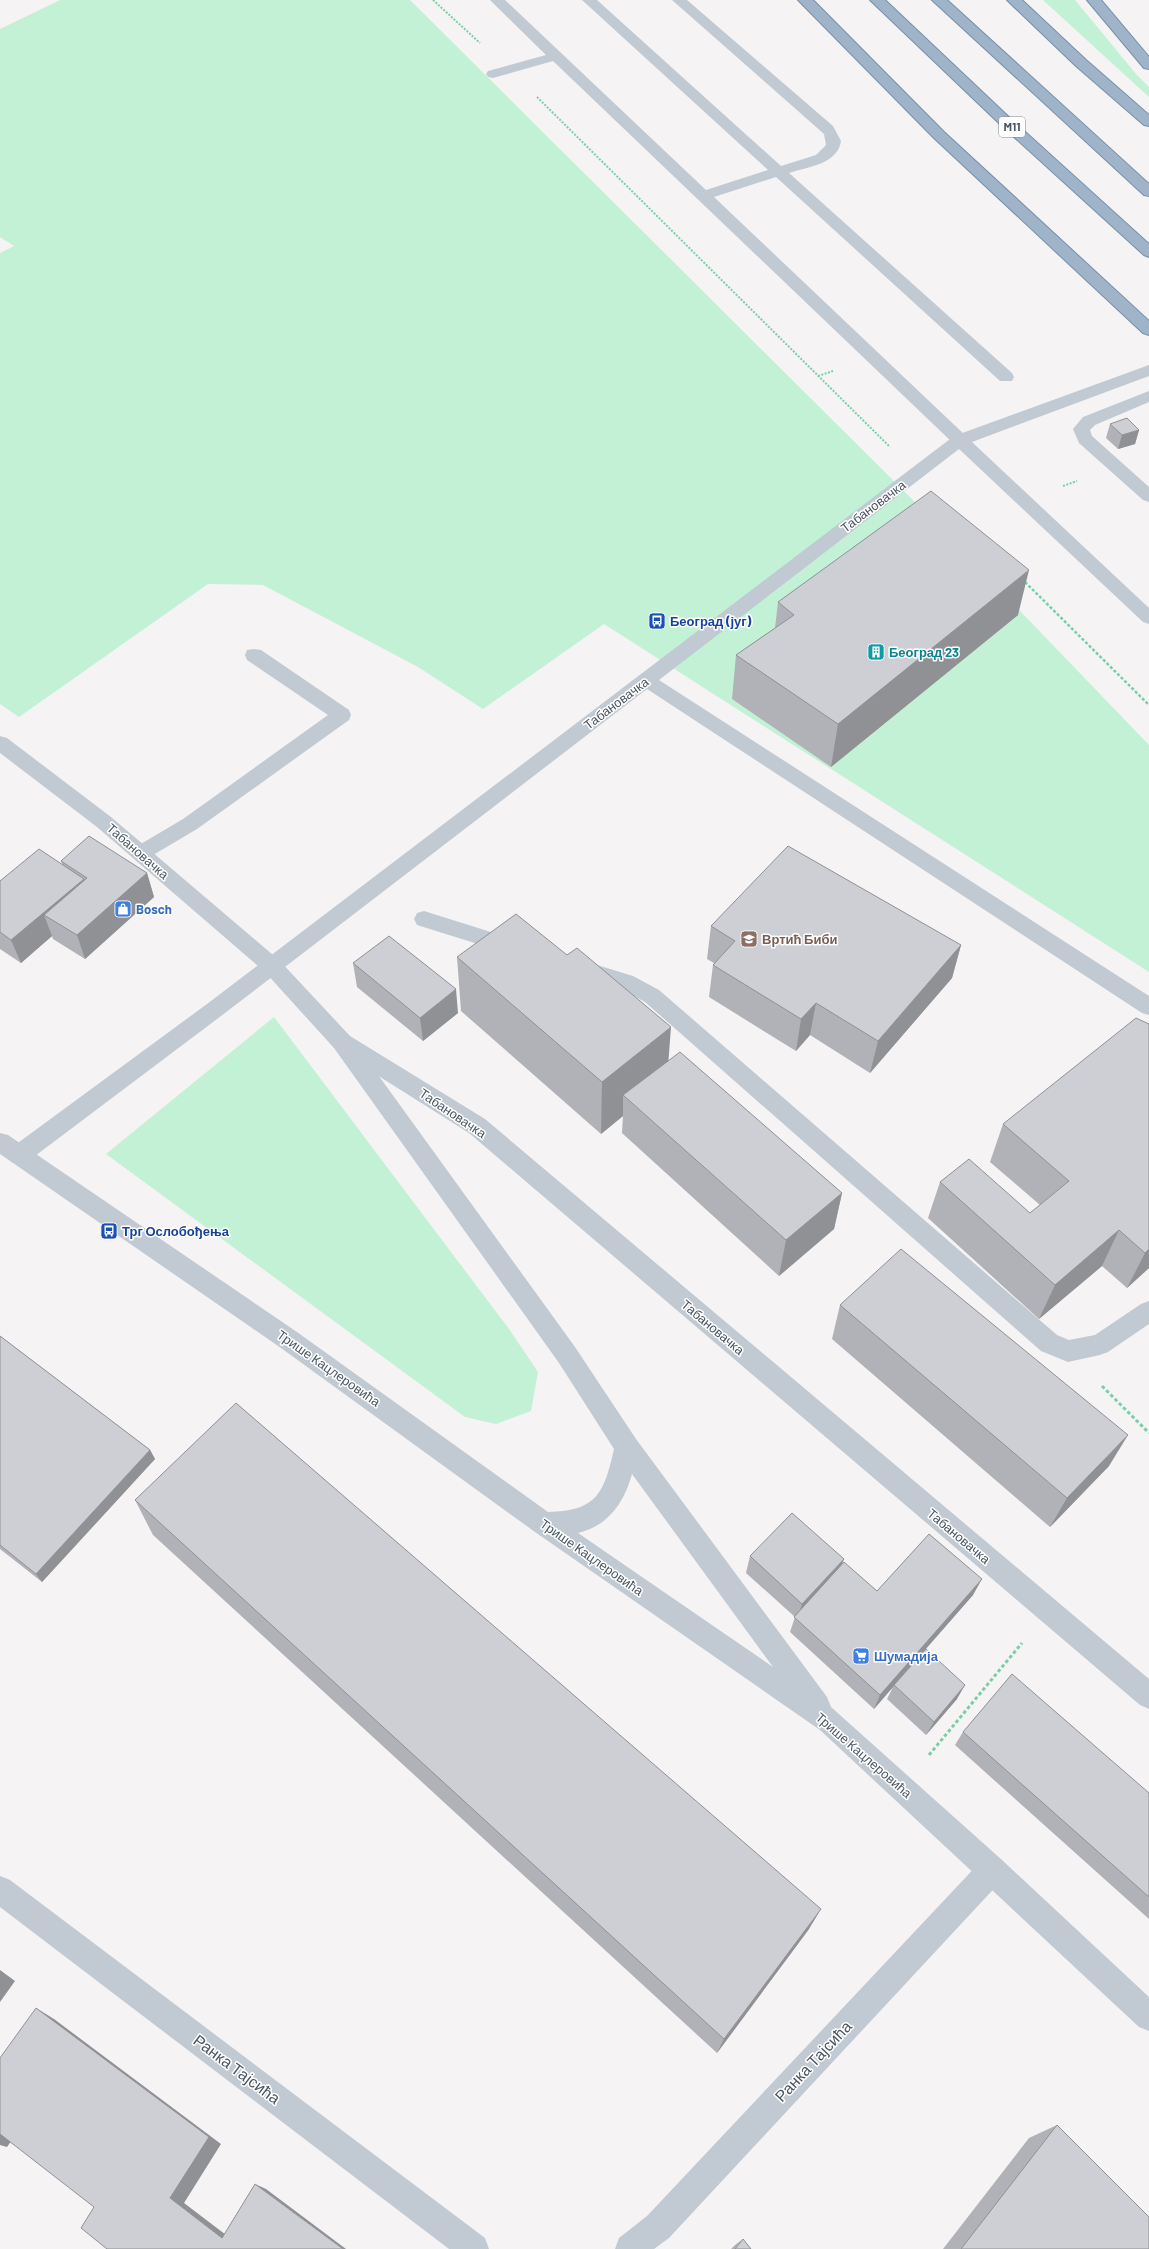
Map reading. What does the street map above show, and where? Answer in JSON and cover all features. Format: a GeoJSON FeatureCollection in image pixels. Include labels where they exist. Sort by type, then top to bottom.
{"type":"FeatureCollection","features":[{"type":"Feature","properties":{"kind":"highway"},"geometry":{"type":"LineString","coordinates":[[805,0],[939,135],[1149,330]]}},
{"type":"Feature","properties":{"kind":"highway","name":"M11"},"geometry":{"type":"LineString","coordinates":[[877,0],[1007,123],[1149,252]]}},
{"type":"Feature","properties":{"kind":"highway"},"geometry":{"type":"LineString","coordinates":[[939,0],[1149,192]]}},
{"type":"Feature","properties":{"kind":"highway"},"geometry":{"type":"LineString","coordinates":[[1014,0],[1081,63],[1149,122]]}},
{"type":"Feature","properties":{"kind":"highway"},"geometry":{"type":"LineString","coordinates":[[1094,0],[1149,65]]}},
{"type":"Feature","properties":{"kind":"street"},"geometry":{"type":"LineString","coordinates":[[497,0],[1149,618]]}},
{"type":"Feature","properties":{"kind":"street"},"geometry":{"type":"LineString","coordinates":[[589,0],[1006,376]]}},
{"type":"Feature","properties":{"kind":"street"},"geometry":{"type":"LineString","coordinates":[[679,0],[828,129],[834,136],[834,144],[832,148],[821,158],[704,196]]}},
{"type":"Feature","properties":{"kind":"street"},"geometry":{"type":"LineString","coordinates":[[493,74],[557,56]]}},
{"type":"Feature","properties":{"kind":"street","name":"Табановачка"},"geometry":{"type":"LineString","coordinates":[[272,966],[960,440],[1149,370]]}},
{"type":"Feature","properties":{"kind":"street"},"geometry":{"type":"LineString","coordinates":[[1149,396],[1089,421],[1081,429],[1085,439],[1149,496]]}},
{"type":"Feature","properties":{"kind":"street"},"geometry":{"type":"LineString","coordinates":[[141,854],[190,824],[342,716],[254,655]]}},
{"type":"Feature","properties":{"kind":"street"},"geometry":{"type":"LineString","coordinates":[[646,680],[1149,1007]]}},
{"type":"Feature","properties":{"kind":"street","name":"Табановачка"},"geometry":{"type":"LineString","coordinates":[[0,743],[104,822],[272,966],[342,1042],[477,1126],[1149,1696]]}},
{"type":"Feature","properties":{"kind":"street"},"geometry":{"type":"LineString","coordinates":[[424,919],[529,952]]}},
{"type":"Feature","properties":{"kind":"street"},"geometry":{"type":"LineString","coordinates":[[566,963],[626,982],[652,996],[1049,1343],[1068,1351],[1100,1344],[1149,1311]]}},
{"type":"Feature","properties":{"kind":"street"},"geometry":{"type":"LineString","coordinates":[[20,1155],[272,966]]}},
{"type":"Feature","properties":{"kind":"street"},"geometry":{"type":"LineString","coordinates":[[342,1042],[567,1356],[627,1447],[829,1721]]}},
{"type":"Feature","properties":{"kind":"street","name":"Трише Кацлеровића"},"geometry":{"type":"LineString","coordinates":[[0,1142],[289,1340],[544,1524],[829,1721],[992,1870],[1149,2017]]}},
{"type":"Feature","properties":{"kind":"street"},"geometry":{"type":"LineString","coordinates":[[544,1524],[567,1525],[584,1519],[601,1509],[608,1502],[621,1478],[627,1447]]}},
{"type":"Feature","properties":{"kind":"street","name":"Ранка Тајсића"},"geometry":{"type":"LineString","coordinates":[[630,2249],[658,2227],[992,1870]]}},
{"type":"Feature","properties":{"kind":"street","name":"Ранка Тајсића"},"geometry":{"type":"LineString","coordinates":[[0,1890],[474,2249]]}},
{"type":"Feature","properties":{"kind":"path"},"geometry":{"type":"LineString","coordinates":[[433,0],[509,69],[916,474]]}},
{"type":"Feature","properties":{"kind":"path"},"geometry":{"type":"LineString","coordinates":[[1021,578],[1149,705]]}},
{"type":"Feature","properties":{"kind":"path"},"geometry":{"type":"LineString","coordinates":[[1068,1351],[1149,1433]]}},
{"type":"Feature","properties":{"kind":"path"},"geometry":{"type":"LineString","coordinates":[[950,1730],[1000,1670]]}},
{"type":"Feature","properties":{"kind":"green space"},"geometry":{"type":"Polygon","coordinates":[[[60,0],[410,0],[916,503],[1149,745],[1149,972],[604,624],[483,709],[418,667],[263,585],[208,584],[19,717],[0,704],[0,253],[14,246],[0,237],[0,29],[60,0]]]}},
{"type":"Feature","properties":{"kind":"green space"},"geometry":{"type":"Polygon","coordinates":[[[1043,0],[1075,0],[1136,74],[1149,87],[1149,97],[1043,0]]]}},
{"type":"Feature","properties":{"kind":"green space"},"geometry":{"type":"Polygon","coordinates":[[[274,1017],[509,1329],[538,1372],[531,1411],[496,1424],[465,1417],[106,1154],[274,1017]]]}},
{"type":"Feature","properties":{"kind":"building"},"geometry":{"type":"Polygon","coordinates":[[[1127,418],[1139,430],[1122,435],[1110,424],[1127,418]]]}},
{"type":"Feature","properties":{"kind":"building","name":"Београд 23"},"geometry":{"type":"Polygon","coordinates":[[[931,491],[1029,570],[838,724],[736,655],[794,615],[778,602],[931,491]]]}},
{"type":"Feature","properties":{"kind":"building"},"geometry":{"type":"Polygon","coordinates":[[[89,836],[147,873],[77,935],[44,915],[87,878],[61,861],[89,836]]]}},
{"type":"Feature","properties":{"kind":"building"},"geometry":{"type":"Polygon","coordinates":[[[788,846],[961,945],[878,1041],[816,1003],[801,1019],[713,965],[735,941],[711,926],[788,846]]]}},
{"type":"Feature","properties":{"kind":"building"},"geometry":{"type":"Polygon","coordinates":[[[39,849],[84,879],[11,940],[0,932],[0,881],[39,849]]]}},
{"type":"Feature","properties":{"kind":"building"},"geometry":{"type":"Polygon","coordinates":[[[516,914],[567,955],[577,948],[671,1027],[602,1082],[457,957],[516,914]]]}},
{"type":"Feature","properties":{"kind":"building"},"geometry":{"type":"Polygon","coordinates":[[[389,936],[456,989],[420,1018],[353,963],[389,936]]]}},
{"type":"Feature","properties":{"kind":"building"},"geometry":{"type":"Polygon","coordinates":[[[1136,1018],[1149,1024],[1149,1249],[1145,1253],[1119,1230],[1055,1285],[940,1182],[969,1159],[1030,1213],[1069,1181],[1003,1124],[1136,1018]]]}},
{"type":"Feature","properties":{"kind":"building"},"geometry":{"type":"Polygon","coordinates":[[[680,1052],[842,1193],[786,1240],[623,1095],[680,1052]]]}},
{"type":"Feature","properties":{"kind":"building"},"geometry":{"type":"Polygon","coordinates":[[[901,1249],[1128,1435],[1067,1498],[840,1305],[901,1249]]]}},
{"type":"Feature","properties":{"kind":"building"},"geometry":{"type":"Polygon","coordinates":[[[0,1336],[150,1450],[36,1574],[0,1545],[0,1336]]]}},
{"type":"Feature","properties":{"kind":"building"},"geometry":{"type":"Polygon","coordinates":[[[236,1403],[821,1909],[724,2039],[135,1500],[236,1403]]]}},
{"type":"Feature","properties":{"kind":"building"},"geometry":{"type":"Polygon","coordinates":[[[792,1513],[844,1559],[802,1604],[750,1556],[792,1513]]]}},
{"type":"Feature","properties":{"kind":"building"},"geometry":{"type":"Polygon","coordinates":[[[929,1534],[982,1579],[880,1695],[794,1617],[844,1562],[877,1591],[929,1534]]]}},
{"type":"Feature","properties":{"kind":"building"},"geometry":{"type":"Polygon","coordinates":[[[926,1649],[965,1685],[934,1722],[894,1685],[926,1649]]]}},
{"type":"Feature","properties":{"kind":"building"},"geometry":{"type":"Polygon","coordinates":[[[1012,1674],[1149,1793],[1149,1897],[963,1732],[1012,1674]]]}},
{"type":"Feature","properties":{"kind":"building"},"geometry":{"type":"Polygon","coordinates":[[[36,2008],[209,2137],[170,2198],[222,2238],[255,2184],[343,2249],[107,2249],[81,2228],[94,2207],[0,2134],[0,2058],[36,2008]]]}},
{"type":"Feature","properties":{"kind":"building"},"geometry":{"type":"Polygon","coordinates":[[[1057,2125],[1149,2217],[1149,2249],[961,2249],[1057,2125]]]}},
{"type":"Feature","properties":{"kind":"building"},"geometry":{"type":"Polygon","coordinates":[[[743,2239],[751,2249],[735,2249],[743,2239]]]}},
{"type":"Feature","properties":{"kind":"place","name":"Београд (југ)"},"geometry":{"type":"Point","coordinates":[657,621]}},
{"type":"Feature","properties":{"kind":"place","name":"Београд 23"},"geometry":{"type":"Point","coordinates":[876,652]}},
{"type":"Feature","properties":{"kind":"place","name":"Bosch"},"geometry":{"type":"Point","coordinates":[123,909]}},
{"type":"Feature","properties":{"kind":"place","name":"Вртић Биби"},"geometry":{"type":"Point","coordinates":[749,939]}},
{"type":"Feature","properties":{"kind":"place","name":"Трг Ослобођења"},"geometry":{"type":"Point","coordinates":[109,1231]}},
{"type":"Feature","properties":{"kind":"place","name":"Шумадија"},"geometry":{"type":"Point","coordinates":[861,1656]}}]}
